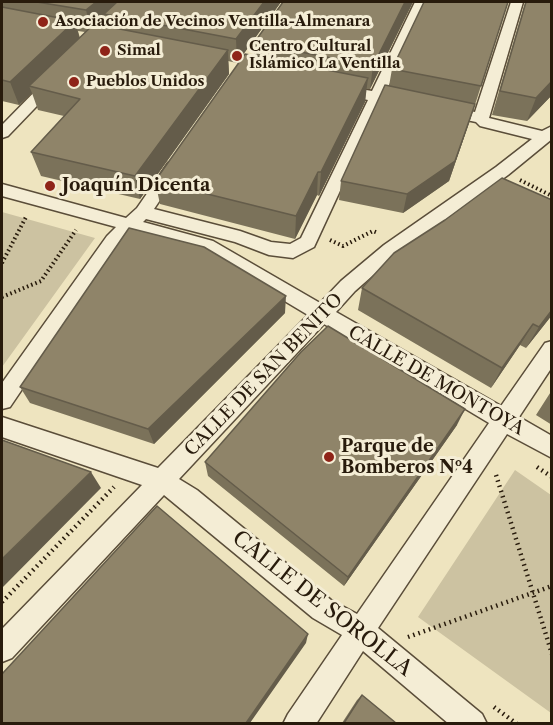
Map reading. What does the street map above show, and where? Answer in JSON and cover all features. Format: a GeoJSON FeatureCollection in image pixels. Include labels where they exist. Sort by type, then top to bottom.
{"type":"FeatureCollection","features":[{"type":"Feature","properties":{"kind":"street"},"geometry":{"type":"LineString","coordinates":[[2,190],[240,237],[269,248],[293,251],[308,242],[421,2]]}},
{"type":"Feature","properties":{"kind":"street"},"geometry":{"type":"LineString","coordinates":[[481,118],[519,6],[500,5]]}},
{"type":"Feature","properties":{"kind":"street"},"geometry":{"type":"LineString","coordinates":[[2,133],[67,67]]}},
{"type":"Feature","properties":{"kind":"street"},"geometry":{"type":"LineString","coordinates":[[320,86],[481,118],[485,123],[548,134]]}},
{"type":"Feature","properties":{"kind":"street","name":"CALLE DE SAN BENITO"},"geometry":{"type":"LineString","coordinates":[[2,648],[321,314],[390,250],[548,134]]}},
{"type":"Feature","properties":{"kind":"street"},"geometry":{"type":"LineString","coordinates":[[2,400],[113,241],[136,218],[183,154]]}},
{"type":"Feature","properties":{"kind":"street","name":"CALLE DE MONTOYA"},"geometry":{"type":"LineString","coordinates":[[136,218],[207,246],[552,448]]}},
{"type":"Feature","properties":{"kind":"street"},"geometry":{"type":"LineString","coordinates":[[298,723],[506,420],[552,349]]}},
{"type":"Feature","properties":{"kind":"street","name":"CALLE DE SOROLLA"},"geometry":{"type":"LineString","coordinates":[[2,427],[161,480],[188,498],[322,609],[360,630],[472,723]]}},
{"type":"Feature","properties":{"kind":"path"},"geometry":{"type":"LineString","coordinates":[[519,180],[552,196]]}},
{"type":"Feature","properties":{"kind":"path"},"geometry":{"type":"LineString","coordinates":[[2,263],[3,257],[26,217]]}},
{"type":"Feature","properties":{"kind":"path"},"geometry":{"type":"LineString","coordinates":[[2,297],[41,281],[49,273],[76,230]]}},
{"type":"Feature","properties":{"kind":"path"},"geometry":{"type":"LineString","coordinates":[[343,246],[373,231]]}},
{"type":"Feature","properties":{"kind":"path"},"geometry":{"type":"LineString","coordinates":[[494,470],[552,654]]}},
{"type":"Feature","properties":{"kind":"path"},"geometry":{"type":"LineString","coordinates":[[2,602],[114,489]]}},
{"type":"Feature","properties":{"kind":"path"},"geometry":{"type":"LineString","coordinates":[[403,641],[414,633],[552,586]]}},
{"type":"Feature","properties":{"kind":"shaded area"},"geometry":{"type":"Polygon","coordinates":[[[2,212],[95,238],[2,367],[2,212]]]}},
{"type":"Feature","properties":{"kind":"shaded area"},"geometry":{"type":"Polygon","coordinates":[[[515,470],[551,495],[551,713],[418,617],[515,470]]]}},
{"type":"Feature","properties":{"kind":"building"},"geometry":{"type":"Polygon","coordinates":[[[37,2],[96,2],[86,10],[37,2]]]}},
{"type":"Feature","properties":{"kind":"building"},"geometry":{"type":"Polygon","coordinates":[[[117,2],[264,2],[236,39],[104,14],[117,2]]]}},
{"type":"Feature","properties":{"kind":"building"},"geometry":{"type":"Polygon","coordinates":[[[283,2],[405,2],[373,66],[254,43],[283,2]]]}},
{"type":"Feature","properties":{"kind":"building"},"geometry":{"type":"Polygon","coordinates":[[[424,2],[508,2],[481,86],[392,69],[424,2]]]}},
{"type":"Feature","properties":{"kind":"building"},"geometry":{"type":"Polygon","coordinates":[[[526,2],[552,2],[552,81],[536,98],[500,91],[526,2]]]}},
{"type":"Feature","properties":{"kind":"building"},"geometry":{"type":"Polygon","coordinates":[[[2,7],[75,21],[10,82],[2,80],[2,7]]]}},
{"type":"Feature","properties":{"kind":"building"},"geometry":{"type":"Polygon","coordinates":[[[94,24],[228,50],[135,176],[31,152],[80,99],[29,86],[94,24]]]}},
{"type":"Feature","properties":{"kind":"building"},"geometry":{"type":"Polygon","coordinates":[[[245,54],[368,78],[321,172],[318,172],[296,216],[155,181],[245,54]]]}},
{"type":"Feature","properties":{"kind":"building"},"geometry":{"type":"Polygon","coordinates":[[[385,85],[475,104],[455,161],[407,194],[341,181],[385,85]]]}},
{"type":"Feature","properties":{"kind":"building"},"geometry":{"type":"Polygon","coordinates":[[[502,178],[552,200],[552,310],[539,327],[533,324],[502,368],[362,288],[394,253],[445,220],[502,178]]]}},
{"type":"Feature","properties":{"kind":"building"},"geometry":{"type":"Polygon","coordinates":[[[129,228],[204,247],[286,296],[148,429],[20,387],[129,228]]]}},
{"type":"Feature","properties":{"kind":"building","name":"Parque de Bomberos Nº4"},"geometry":{"type":"Polygon","coordinates":[[[328,326],[465,409],[348,577],[205,462],[301,352],[328,326]]]}},
{"type":"Feature","properties":{"kind":"building"},"geometry":{"type":"Polygon","coordinates":[[[2,440],[91,472],[2,559],[2,440]]]}},
{"type":"Feature","properties":{"kind":"building"},"geometry":{"type":"Polygon","coordinates":[[[157,506],[308,634],[246,723],[2,723],[2,674],[157,506]]]}},
{"type":"Feature","properties":{"kind":"building"},"geometry":{"type":"Polygon","coordinates":[[[362,695],[396,723],[344,723],[362,695]]]}},
{"type":"Feature","properties":{"kind":"place","name":"Asociación de Vecinos Ventilla-Almenara"},"geometry":{"type":"Point","coordinates":[43,22]}},
{"type":"Feature","properties":{"kind":"place","name":"Simal"},"geometry":{"type":"Point","coordinates":[105,51]}},
{"type":"Feature","properties":{"kind":"place","name":"Centro Cultural Islámico La Ventilla"},"geometry":{"type":"Point","coordinates":[237,56]}},
{"type":"Feature","properties":{"kind":"place","name":"Pueblos Unidos"},"geometry":{"type":"Point","coordinates":[74,82]}},
{"type":"Feature","properties":{"kind":"place","name":"Joaquín Dicenta"},"geometry":{"type":"Point","coordinates":[50,186]}},
{"type":"Feature","properties":{"kind":"place","name":"Parque de Bomberos Nº4"},"geometry":{"type":"Point","coordinates":[329,457]}}]}
